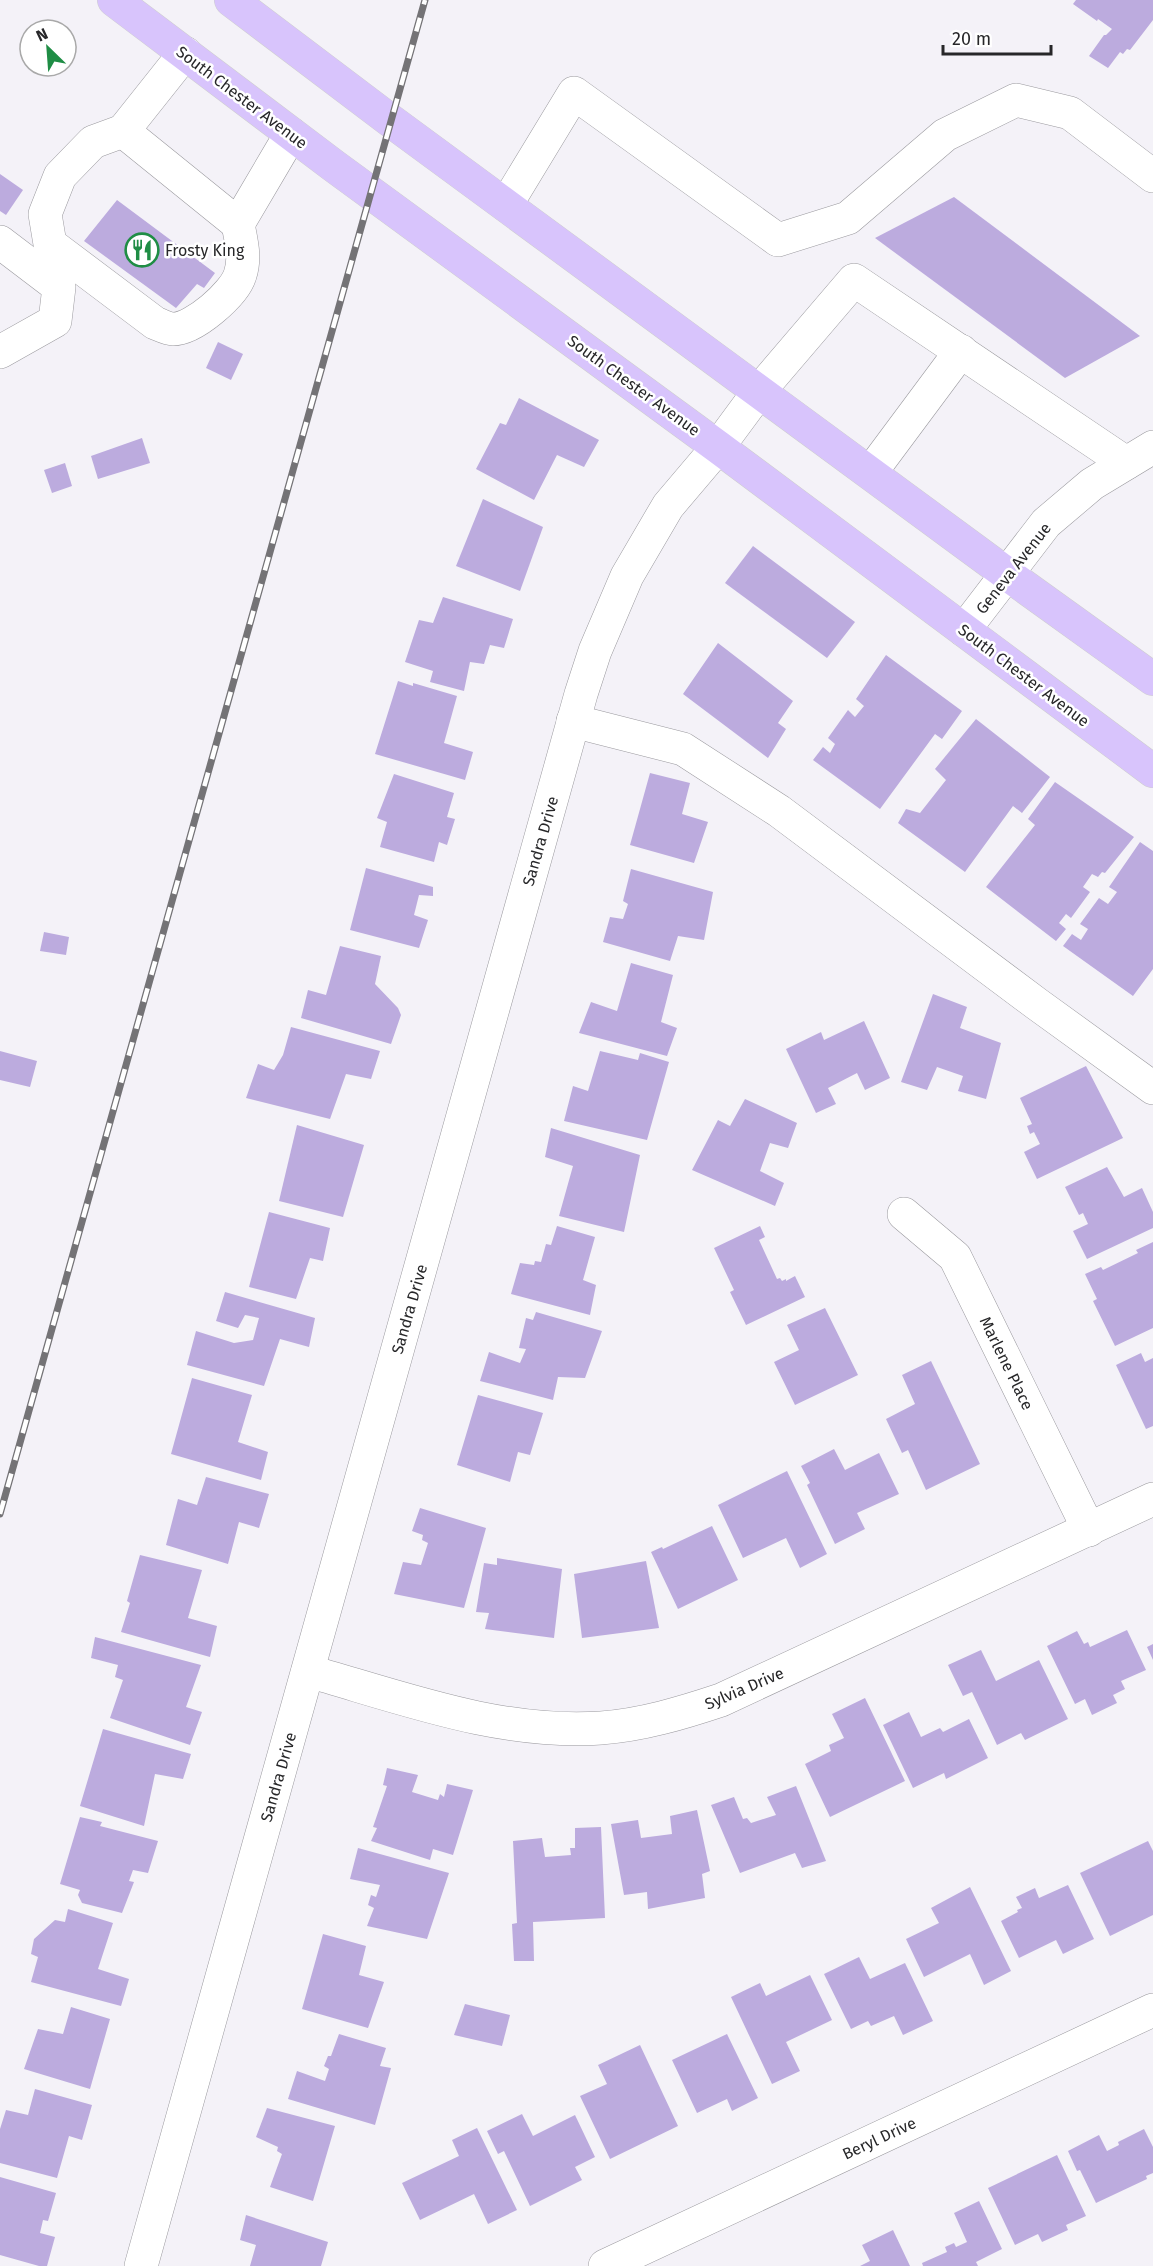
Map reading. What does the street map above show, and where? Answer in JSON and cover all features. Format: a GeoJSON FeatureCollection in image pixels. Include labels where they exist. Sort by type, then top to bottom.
{"type":"FeatureCollection","features":[{"type":"Feature","properties":{"kind":"main road","name":"South Chester Avenue"},"geometry":{"type":"LineString","coordinates":[[114,0],[291,134],[718,447],[1153,771]]}},
{"type":"Feature","properties":{"kind":"main road"},"geometry":{"type":"LineString","coordinates":[[231,0],[1007,574],[1153,679]]}},
{"type":"Feature","properties":{"kind":"street"},"geometry":{"type":"LineString","coordinates":[[123,131],[238,224],[244,255],[240,277],[217,306],[194,323],[173,329],[155,323],[50,244],[45,214],[60,176],[93,142],[123,131],[184,53]]}},
{"type":"Feature","properties":{"kind":"street"},"geometry":{"type":"LineString","coordinates":[[506,205],[574,93],[778,240],[848,218],[945,135],[1016,99],[1071,113],[1153,176]]}},
{"type":"Feature","properties":{"kind":"street"},"geometry":{"type":"LineString","coordinates":[[238,224],[291,134]]}},
{"type":"Feature","properties":{"kind":"street"},"geometry":{"type":"LineString","coordinates":[[0,242],[59,286],[55,321],[0,352]]}},
{"type":"Feature","properties":{"kind":"street","name":"Sandra Drive"},"geometry":{"type":"LineString","coordinates":[[141,2266],[573,721],[595,651],[627,576],[668,507],[718,447],[760,390],[854,280],[961,351]]}},
{"type":"Feature","properties":{"kind":"street"},"geometry":{"type":"LineString","coordinates":[[871,472],[961,351],[1139,455]]}},
{"type":"Feature","properties":{"kind":"street","name":"Geneva Avenue"},"geometry":{"type":"LineString","coordinates":[[964,630],[1046,523],[1092,484],[1139,455]]}},
{"type":"Feature","properties":{"kind":"street"},"geometry":{"type":"LineString","coordinates":[[573,721],[682,749],[779,811],[1153,1088]]}},
{"type":"Feature","properties":{"kind":"street","name":"Marlene Place"},"geometry":{"type":"LineString","coordinates":[[904,1214],[955,1257],[1089,1530]]}},
{"type":"Feature","properties":{"kind":"street","name":"Sylvia Drive"},"geometry":{"type":"LineString","coordinates":[[308,1671],[480,1719],[537,1728],[602,1728],[673,1716],[721,1700],[1153,1499]]}},
{"type":"Feature","properties":{"kind":"street","name":"Beryl Drive"},"geometry":{"type":"LineString","coordinates":[[605,2266],[1153,2010]]}},
{"type":"Feature","properties":{"kind":"building"},"geometry":{"type":"Polygon","coordinates":[[[1076,0],[1153,0],[1153,20],[1130,50],[1127,49],[1123,54],[1120,52],[1108,68],[1089,56],[1104,35],[1112,29],[1073,4],[1076,0]]]}},
{"type":"Feature","properties":{"kind":"building"},"geometry":{"type":"Polygon","coordinates":[[[0,174],[23,190],[6,215],[0,211],[0,174]]]}},
{"type":"Feature","properties":{"kind":"building"},"geometry":{"type":"Polygon","coordinates":[[[954,197],[1140,336],[1065,378],[875,238],[954,197]]]}},
{"type":"Feature","properties":{"kind":"building"},"geometry":{"type":"Polygon","coordinates":[[[117,200],[215,273],[204,288],[197,284],[176,308],[84,241],[117,200]]]}},
{"type":"Feature","properties":{"kind":"building"},"geometry":{"type":"Polygon","coordinates":[[[218,342],[243,354],[231,380],[206,368],[218,342]]]}},
{"type":"Feature","properties":{"kind":"building"},"geometry":{"type":"Polygon","coordinates":[[[519,398],[599,440],[584,467],[557,455],[534,500],[476,469],[500,423],[506,425],[519,398]]]}},
{"type":"Feature","properties":{"kind":"building"},"geometry":{"type":"Polygon","coordinates":[[[142,438],[150,463],[98,479],[91,456],[142,438]]]}},
{"type":"Feature","properties":{"kind":"building"},"geometry":{"type":"Polygon","coordinates":[[[65,463],[72,486],[52,493],[44,470],[65,463]]]}},
{"type":"Feature","properties":{"kind":"building"},"geometry":{"type":"Polygon","coordinates":[[[483,499],[543,527],[520,591],[456,566],[483,499]]]}},
{"type":"Feature","properties":{"kind":"building"},"geometry":{"type":"Polygon","coordinates":[[[753,546],[855,622],[827,658],[725,583],[753,546]]]}},
{"type":"Feature","properties":{"kind":"building"},"geometry":{"type":"Polygon","coordinates":[[[443,597],[513,619],[504,648],[490,645],[484,664],[470,662],[464,691],[430,682],[433,671],[405,662],[419,620],[433,623],[443,597]]]}},
{"type":"Feature","properties":{"kind":"building"},"geometry":{"type":"Polygon","coordinates":[[[718,643],[793,701],[778,723],[786,729],[768,758],[683,694],[718,643]]]}},
{"type":"Feature","properties":{"kind":"building"},"geometry":{"type":"Polygon","coordinates":[[[886,655],[962,711],[942,739],[935,734],[880,809],[813,760],[823,747],[830,753],[835,744],[828,738],[848,710],[855,717],[864,706],[856,699],[886,655]]]}},
{"type":"Feature","properties":{"kind":"building"},"geometry":{"type":"Polygon","coordinates":[[[398,681],[457,696],[444,743],[473,752],[465,780],[375,754],[398,681]]]}},
{"type":"Feature","properties":{"kind":"building"},"geometry":{"type":"Polygon","coordinates":[[[976,719],[1050,777],[1022,813],[1013,806],[965,872],[898,823],[906,809],[920,813],[946,780],[935,769],[976,719]]]}},
{"type":"Feature","properties":{"kind":"building"},"geometry":{"type":"Polygon","coordinates":[[[650,773],[690,783],[682,814],[708,822],[694,863],[630,845],[650,773]]]}},
{"type":"Feature","properties":{"kind":"building"},"geometry":{"type":"Polygon","coordinates":[[[394,774],[454,793],[447,817],[455,819],[447,845],[439,842],[434,862],[380,847],[387,822],[377,818],[394,774]]]}},
{"type":"Feature","properties":{"kind":"building"},"geometry":{"type":"Polygon","coordinates":[[[1055,782],[1134,837],[1105,873],[1102,872],[1098,877],[1092,874],[1083,887],[1090,892],[1071,918],[1066,914],[1059,923],[1066,929],[1056,941],[986,887],[1035,825],[1028,819],[1055,782]]]}},
{"type":"Feature","properties":{"kind":"building"},"geometry":{"type":"Polygon","coordinates":[[[1140,842],[1153,851],[1153,969],[1133,996],[1063,946],[1072,934],[1081,940],[1088,929],[1080,924],[1099,898],[1108,904],[1117,892],[1109,887],[1140,842]]]}},
{"type":"Feature","properties":{"kind":"building"},"geometry":{"type":"Polygon","coordinates":[[[366,868],[433,887],[433,896],[419,895],[414,915],[428,920],[419,948],[350,930],[366,868]]]}},
{"type":"Feature","properties":{"kind":"building"},"geometry":{"type":"Polygon","coordinates":[[[631,869],[713,892],[704,940],[678,936],[670,961],[603,942],[610,917],[623,919],[628,904],[623,901],[631,869]]]}},
{"type":"Feature","properties":{"kind":"building"},"geometry":{"type":"Polygon","coordinates":[[[44,932],[69,937],[66,955],[40,951],[44,932]]]}},
{"type":"Feature","properties":{"kind":"building"},"geometry":{"type":"Polygon","coordinates":[[[340,946],[381,956],[375,984],[398,1008],[401,1015],[391,1044],[301,1018],[308,990],[326,995],[340,946]]]}},
{"type":"Feature","properties":{"kind":"building"},"geometry":{"type":"Polygon","coordinates":[[[631,963],[673,975],[661,1022],[677,1028],[667,1056],[579,1033],[591,1002],[617,1011],[631,963]]]}},
{"type":"Feature","properties":{"kind":"building"},"geometry":{"type":"Polygon","coordinates":[[[933,994],[967,1007],[960,1028],[1001,1043],[986,1099],[958,1091],[963,1076],[937,1067],[927,1090],[901,1082],[933,994]]]}},
{"type":"Feature","properties":{"kind":"building"},"geometry":{"type":"Polygon","coordinates":[[[864,1021],[890,1078],[865,1090],[857,1073],[828,1088],[836,1104],[816,1113],[786,1049],[821,1032],[824,1040],[864,1021]]]}},
{"type":"Feature","properties":{"kind":"building"},"geometry":{"type":"Polygon","coordinates":[[[291,1027],[380,1051],[371,1079],[346,1074],[330,1119],[246,1098],[258,1064],[274,1070],[283,1055],[291,1027]]]}},
{"type":"Feature","properties":{"kind":"building"},"geometry":{"type":"Polygon","coordinates":[[[0,1051],[37,1061],[30,1087],[0,1080],[0,1051]]]}},
{"type":"Feature","properties":{"kind":"building"},"geometry":{"type":"Polygon","coordinates":[[[600,1051],[638,1060],[640,1053],[669,1062],[647,1140],[564,1121],[573,1086],[588,1091],[600,1051]]]}},
{"type":"Feature","properties":{"kind":"building"},"geometry":{"type":"Polygon","coordinates":[[[1086,1066],[1123,1138],[1037,1179],[1024,1152],[1040,1144],[1034,1132],[1030,1134],[1027,1126],[1032,1124],[1020,1098],[1086,1066]]]}},
{"type":"Feature","properties":{"kind":"building"},"geometry":{"type":"Polygon","coordinates":[[[745,1099],[797,1123],[788,1148],[770,1143],[760,1171],[784,1183],[775,1206],[692,1170],[718,1120],[730,1126],[745,1099]]]}},
{"type":"Feature","properties":{"kind":"building"},"geometry":{"type":"Polygon","coordinates":[[[297,1125],[364,1145],[343,1217],[279,1201],[297,1125]]]}},
{"type":"Feature","properties":{"kind":"building"},"geometry":{"type":"Polygon","coordinates":[[[551,1128],[640,1155],[624,1232],[559,1216],[573,1166],[545,1157],[551,1128]]]}},
{"type":"Feature","properties":{"kind":"building"},"geometry":{"type":"Polygon","coordinates":[[[1107,1167],[1124,1197],[1142,1188],[1153,1212],[1153,1228],[1087,1259],[1073,1231],[1088,1224],[1083,1213],[1079,1215],[1065,1187],[1107,1167]]]}},
{"type":"Feature","properties":{"kind":"building"},"geometry":{"type":"Polygon","coordinates":[[[269,1212],[330,1228],[323,1261],[310,1258],[296,1299],[249,1287],[269,1212]]]}},
{"type":"Feature","properties":{"kind":"building"},"geometry":{"type":"Polygon","coordinates":[[[557,1226],[595,1237],[583,1280],[596,1285],[590,1315],[511,1294],[520,1263],[534,1265],[535,1261],[541,1262],[546,1244],[551,1245],[557,1226]]]}},
{"type":"Feature","properties":{"kind":"building"},"geometry":{"type":"Polygon","coordinates":[[[760,1226],[765,1237],[759,1240],[777,1279],[780,1278],[782,1281],[786,1279],[786,1281],[795,1276],[805,1297],[746,1325],[730,1292],[734,1290],[714,1248],[760,1226]]]}},
{"type":"Feature","properties":{"kind":"building"},"geometry":{"type":"Polygon","coordinates":[[[1153,1242],[1153,1328],[1115,1346],[1093,1301],[1097,1299],[1085,1274],[1101,1267],[1103,1270],[1138,1253],[1136,1250],[1153,1242]]]}},
{"type":"Feature","properties":{"kind":"building"},"geometry":{"type":"Polygon","coordinates":[[[225,1292],[315,1318],[309,1347],[280,1339],[264,1386],[187,1365],[196,1331],[234,1343],[253,1340],[259,1318],[245,1315],[238,1328],[216,1321],[225,1292]]]}},
{"type":"Feature","properties":{"kind":"building"},"geometry":{"type":"Polygon","coordinates":[[[825,1308],[858,1375],[795,1405],[774,1362],[799,1350],[787,1325],[825,1308]]]}},
{"type":"Feature","properties":{"kind":"building"},"geometry":{"type":"Polygon","coordinates":[[[536,1312],[602,1331],[585,1378],[558,1377],[553,1400],[480,1381],[489,1352],[520,1363],[526,1349],[519,1348],[526,1318],[533,1320],[536,1312]]]}},
{"type":"Feature","properties":{"kind":"building"},"geometry":{"type":"Polygon","coordinates":[[[1141,1353],[1145,1362],[1153,1358],[1153,1426],[1146,1429],[1116,1365],[1141,1353]]]}},
{"type":"Feature","properties":{"kind":"building"},"geometry":{"type":"Polygon","coordinates":[[[931,1361],[980,1464],[926,1490],[908,1450],[902,1453],[886,1419],[915,1404],[902,1375],[931,1361]]]}},
{"type":"Feature","properties":{"kind":"building"},"geometry":{"type":"Polygon","coordinates":[[[192,1378],[252,1395],[238,1442],[268,1452],[261,1480],[171,1454],[192,1378]]]}},
{"type":"Feature","properties":{"kind":"building"},"geometry":{"type":"Polygon","coordinates":[[[478,1395],[543,1413],[530,1455],[518,1452],[510,1482],[457,1465],[478,1395]]]}},
{"type":"Feature","properties":{"kind":"building"},"geometry":{"type":"Polygon","coordinates":[[[834,1449],[845,1470],[879,1453],[899,1494],[857,1513],[865,1529],[835,1544],[807,1485],[810,1483],[801,1466],[834,1449]]]}},
{"type":"Feature","properties":{"kind":"building"},"geometry":{"type":"Polygon","coordinates":[[[787,1471],[827,1554],[800,1568],[786,1538],[743,1558],[718,1505],[787,1471]]]}},
{"type":"Feature","properties":{"kind":"building"},"geometry":{"type":"Polygon","coordinates":[[[206,1477],[269,1494],[259,1528],[239,1522],[228,1564],[166,1545],[178,1499],[197,1505],[206,1477]]]}},
{"type":"Feature","properties":{"kind":"building"},"geometry":{"type":"Polygon","coordinates":[[[420,1508],[486,1528],[464,1608],[394,1594],[403,1562],[421,1565],[428,1543],[422,1540],[423,1535],[412,1531],[420,1508]]]}},
{"type":"Feature","properties":{"kind":"building"},"geometry":{"type":"Polygon","coordinates":[[[712,1526],[738,1580],[678,1609],[651,1552],[662,1547],[663,1549],[712,1526]]]}},
{"type":"Feature","properties":{"kind":"building"},"geometry":{"type":"Polygon","coordinates":[[[140,1555],[202,1570],[188,1618],[217,1626],[210,1657],[121,1632],[140,1555]]]}},
{"type":"Feature","properties":{"kind":"building"},"geometry":{"type":"Polygon","coordinates":[[[497,1558],[562,1569],[554,1638],[485,1629],[489,1613],[476,1612],[484,1563],[497,1565],[497,1558]]]}},
{"type":"Feature","properties":{"kind":"building"},"geometry":{"type":"Polygon","coordinates":[[[646,1561],[659,1628],[582,1638],[574,1574],[646,1561]]]}},
{"type":"Feature","properties":{"kind":"building"},"geometry":{"type":"Polygon","coordinates":[[[1127,1630],[1146,1670],[1121,1681],[1125,1689],[1113,1695],[1117,1703],[1092,1715],[1085,1699],[1075,1704],[1047,1646],[1077,1631],[1084,1644],[1088,1642],[1090,1647],[1127,1630]]]}},
{"type":"Feature","properties":{"kind":"building"},"geometry":{"type":"Polygon","coordinates":[[[95,1637],[201,1665],[186,1707],[202,1712],[190,1745],[110,1718],[123,1680],[115,1677],[118,1665],[91,1658],[95,1637]]]}},
{"type":"Feature","properties":{"kind":"building"},"geometry":{"type":"Polygon","coordinates":[[[1153,1644],[1153,1660],[1147,1647],[1153,1644]]]}},
{"type":"Feature","properties":{"kind":"building"},"geometry":{"type":"Polygon","coordinates":[[[981,1650],[996,1681],[1039,1660],[1068,1719],[1025,1740],[1021,1733],[997,1745],[972,1692],[963,1696],[948,1665],[981,1650]]]}},
{"type":"Feature","properties":{"kind":"building"},"geometry":{"type":"Polygon","coordinates":[[[865,1698],[905,1781],[830,1817],[805,1764],[831,1751],[829,1745],[844,1738],[832,1714],[865,1698]]]}},
{"type":"Feature","properties":{"kind":"building"},"geometry":{"type":"Polygon","coordinates":[[[909,1712],[921,1737],[940,1728],[943,1732],[969,1719],[988,1758],[946,1779],[944,1773],[913,1788],[883,1725],[909,1712]]]}},
{"type":"Feature","properties":{"kind":"building"},"geometry":{"type":"Polygon","coordinates":[[[103,1729],[191,1754],[183,1779],[155,1774],[144,1826],[80,1806],[103,1729]]]}},
{"type":"Feature","properties":{"kind":"building"},"geometry":{"type":"Polygon","coordinates":[[[387,1768],[418,1775],[412,1792],[438,1800],[440,1794],[444,1797],[447,1784],[473,1790],[453,1855],[433,1849],[430,1860],[371,1841],[377,1828],[373,1827],[387,1786],[383,1785],[387,1768]]]}},
{"type":"Feature","properties":{"kind":"building"},"geometry":{"type":"Polygon","coordinates":[[[796,1786],[826,1861],[802,1868],[795,1853],[740,1873],[711,1805],[734,1797],[743,1819],[747,1818],[751,1823],[776,1815],[767,1797],[796,1786]]]}},
{"type":"Feature","properties":{"kind":"building"},"geometry":{"type":"Polygon","coordinates":[[[697,1810],[710,1871],[702,1874],[705,1898],[648,1909],[647,1892],[624,1895],[611,1824],[638,1820],[641,1838],[672,1834],[670,1816],[697,1810]]]}},
{"type":"Feature","properties":{"kind":"building"},"geometry":{"type":"Polygon","coordinates":[[[80,1817],[102,1822],[100,1826],[158,1841],[148,1873],[133,1870],[129,1881],[134,1882],[122,1913],[82,1903],[78,1895],[80,1890],[60,1884],[80,1817]]]}},
{"type":"Feature","properties":{"kind":"building"},"geometry":{"type":"Polygon","coordinates":[[[601,1827],[605,1918],[533,1922],[534,1961],[514,1961],[512,1924],[517,1923],[513,1841],[542,1838],[545,1857],[571,1855],[570,1848],[575,1848],[575,1828],[601,1827]]]}},
{"type":"Feature","properties":{"kind":"building"},"geometry":{"type":"Polygon","coordinates":[[[1148,1841],[1153,1851],[1153,1915],[1110,1936],[1080,1873],[1148,1841]]]}},
{"type":"Feature","properties":{"kind":"building"},"geometry":{"type":"Polygon","coordinates":[[[358,1848],[449,1873],[427,1939],[367,1926],[374,1908],[368,1905],[371,1895],[376,1897],[380,1885],[350,1879],[358,1848]]]}},
{"type":"Feature","properties":{"kind":"building"},"geometry":{"type":"Polygon","coordinates":[[[1068,1885],[1094,1939],[1063,1954],[1056,1940],[1019,1958],[1001,1921],[1022,1908],[1016,1897],[1035,1888],[1039,1898],[1068,1885]]]}},
{"type":"Feature","properties":{"kind":"building"},"geometry":{"type":"Polygon","coordinates":[[[970,1887],[1011,1971],[984,1985],[970,1954],[924,1977],[906,1939],[939,1923],[931,1908],[970,1887]]]}},
{"type":"Feature","properties":{"kind":"building"},"geometry":{"type":"Polygon","coordinates":[[[68,1909],[113,1923],[98,1969],[129,1979],[121,2006],[31,1982],[38,1957],[31,1954],[34,1939],[55,1920],[65,1922],[68,1909]]]}},
{"type":"Feature","properties":{"kind":"building"},"geometry":{"type":"Polygon","coordinates":[[[323,1934],[366,1946],[359,1975],[384,1982],[368,2028],[302,2009],[323,1934]]]}},
{"type":"Feature","properties":{"kind":"building"},"geometry":{"type":"Polygon","coordinates":[[[859,1957],[870,1979],[905,1963],[933,2021],[903,2035],[894,2016],[871,2026],[868,2021],[851,2029],[824,1974],[859,1957]]]}},
{"type":"Feature","properties":{"kind":"building"},"geometry":{"type":"Polygon","coordinates":[[[810,1975],[832,2020],[786,2042],[800,2071],[772,2084],[731,1997],[760,1983],[766,1996],[810,1975]]]}},
{"type":"Feature","properties":{"kind":"building"},"geometry":{"type":"Polygon","coordinates":[[[465,2004],[510,2015],[502,2046],[454,2035],[465,2004]]]}},
{"type":"Feature","properties":{"kind":"building"},"geometry":{"type":"Polygon","coordinates":[[[71,2007],[110,2019],[90,2089],[24,2069],[38,2029],[63,2034],[71,2007]]]}},
{"type":"Feature","properties":{"kind":"building"},"geometry":{"type":"Polygon","coordinates":[[[339,2034],[386,2048],[380,2066],[391,2068],[375,2125],[288,2099],[297,2071],[325,2081],[329,2069],[324,2066],[328,2056],[331,2056],[339,2034]]]}},
{"type":"Feature","properties":{"kind":"building"},"geometry":{"type":"Polygon","coordinates":[[[727,2034],[758,2098],[732,2111],[727,2099],[697,2113],[672,2060],[727,2034]]]}},
{"type":"Feature","properties":{"kind":"building"},"geometry":{"type":"Polygon","coordinates":[[[640,2045],[678,2126],[610,2159],[580,2096],[607,2084],[598,2065],[640,2045]]]}},
{"type":"Feature","properties":{"kind":"building"},"geometry":{"type":"Polygon","coordinates":[[[35,2089],[92,2105],[82,2140],[69,2136],[57,2178],[0,2163],[0,2129],[6,2110],[28,2115],[35,2089]]]}},
{"type":"Feature","properties":{"kind":"building"},"geometry":{"type":"Polygon","coordinates":[[[267,2108],[335,2126],[313,2201],[270,2187],[282,2154],[277,2151],[278,2147],[256,2137],[267,2108]]]}},
{"type":"Feature","properties":{"kind":"building"},"geometry":{"type":"Polygon","coordinates":[[[522,2114],[533,2136],[575,2115],[595,2157],[575,2167],[582,2180],[530,2206],[504,2151],[498,2154],[487,2131],[522,2114]]]}},
{"type":"Feature","properties":{"kind":"building"},"geometry":{"type":"Polygon","coordinates":[[[477,2128],[517,2210],[488,2224],[474,2194],[420,2220],[402,2183],[459,2156],[452,2140],[477,2128]]]}},
{"type":"Feature","properties":{"kind":"building"},"geometry":{"type":"Polygon","coordinates":[[[1144,2129],[1153,2147],[1153,2173],[1146,2176],[1147,2179],[1096,2203],[1068,2151],[1099,2135],[1107,2151],[1119,2145],[1118,2142],[1144,2129]]]}},
{"type":"Feature","properties":{"kind":"building"},"geometry":{"type":"Polygon","coordinates":[[[1057,2155],[1086,2216],[1066,2225],[1068,2230],[1042,2242],[1038,2234],[1015,2245],[988,2188],[1057,2155]]]}},
{"type":"Feature","properties":{"kind":"building"},"geometry":{"type":"Polygon","coordinates":[[[0,2177],[56,2193],[48,2221],[43,2220],[40,2233],[55,2237],[47,2266],[39,2266],[0,2255],[0,2177]]]}},
{"type":"Feature","properties":{"kind":"building"},"geometry":{"type":"Polygon","coordinates":[[[979,2201],[1002,2249],[976,2262],[978,2266],[923,2266],[922,2263],[947,2252],[945,2247],[954,2243],[956,2247],[967,2242],[954,2213],[979,2201]]]}},
{"type":"Feature","properties":{"kind":"building"},"geometry":{"type":"Polygon","coordinates":[[[246,2215],[328,2242],[321,2266],[250,2266],[256,2245],[240,2240],[246,2215]]]}},
{"type":"Feature","properties":{"kind":"building"},"geometry":{"type":"Polygon","coordinates":[[[893,2230],[910,2266],[860,2266],[870,2261],[862,2245],[893,2230]]]}},
{"type":"Feature","properties":{"kind":"railway"},"geometry":{"type":"LineString","coordinates":[[0,1514],[425,0]]}},
{"type":"Feature","properties":{"kind":"place","name":"Frosty King"},"geometry":{"type":"Point","coordinates":[142,250]}}]}
